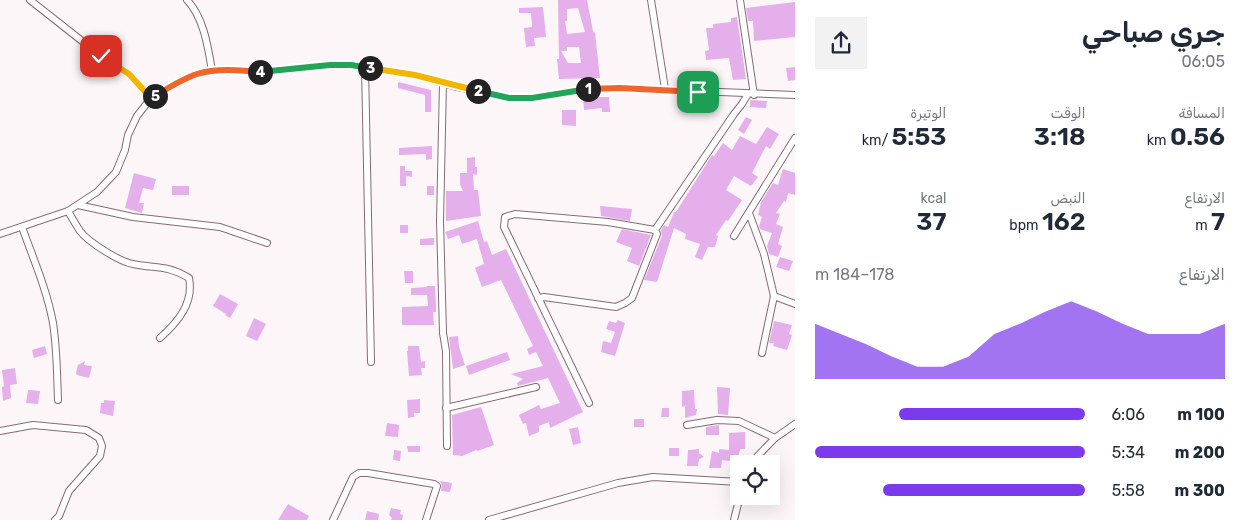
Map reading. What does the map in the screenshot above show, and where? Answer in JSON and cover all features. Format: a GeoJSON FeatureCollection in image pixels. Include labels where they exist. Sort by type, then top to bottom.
{"type":"FeatureCollection","features":[{"type":"Feature","properties":{"kind":"street"},"geometry":{"type":"LineString","coordinates":[[30,0],[101,56],[129,74],[151,98]]}},
{"type":"Feature","properties":{"kind":"street"},"geometry":{"type":"LineString","coordinates":[[187,0],[196,11],[200,22],[212,71]]}},
{"type":"Feature","properties":{"kind":"street"},"geometry":{"type":"LineString","coordinates":[[652,0],[665,89]]}},
{"type":"Feature","properties":{"kind":"street"},"geometry":{"type":"LineString","coordinates":[[538,298],[544,297],[616,307],[625,304],[632,298],[653,245],[656,234],[655,230],[751,94],[740,0]]}},
{"type":"Feature","properties":{"kind":"street"},"geometry":{"type":"LineString","coordinates":[[0,234],[68,212],[97,192],[116,172],[125,150],[128,135],[137,116],[151,98],[180,81],[197,74],[212,71],[242,70],[264,72],[330,65],[365,67],[415,75],[509,98],[532,98],[594,89],[620,88],[795,95]]}},
{"type":"Feature","properties":{"kind":"street"},"geometry":{"type":"LineString","coordinates":[[365,67],[371,362]]}},
{"type":"Feature","properties":{"kind":"street"},"geometry":{"type":"LineString","coordinates":[[443,83],[440,221],[443,333],[446,351],[447,446]]}},
{"type":"Feature","properties":{"kind":"street"},"geometry":{"type":"LineString","coordinates":[[734,236],[795,138]]}},
{"type":"Feature","properties":{"kind":"street"},"geometry":{"type":"LineString","coordinates":[[78,206],[133,217],[220,227],[267,243]]}},
{"type":"Feature","properties":{"kind":"street"},"geometry":{"type":"LineString","coordinates":[[68,212],[81,233],[116,258],[132,264],[162,266],[178,271],[189,278],[189,301],[174,325],[160,338]]}},
{"type":"Feature","properties":{"kind":"street"},"geometry":{"type":"LineString","coordinates":[[748,212],[764,254],[774,296],[762,353]]}},
{"type":"Feature","properties":{"kind":"street"},"geometry":{"type":"LineString","coordinates":[[589,403],[504,227],[505,217],[515,214],[608,222],[655,230]]}},
{"type":"Feature","properties":{"kind":"street"},"geometry":{"type":"LineString","coordinates":[[22,227],[46,294],[53,323],[57,356],[58,400]]}},
{"type":"Feature","properties":{"kind":"street"},"geometry":{"type":"LineString","coordinates":[[774,296],[795,304]]}},
{"type":"Feature","properties":{"kind":"street"},"geometry":{"type":"LineString","coordinates":[[446,408],[536,387]]}},
{"type":"Feature","properties":{"kind":"street"},"geometry":{"type":"LineString","coordinates":[[687,425],[716,420],[739,421],[775,438]]}},
{"type":"Feature","properties":{"kind":"street"},"geometry":{"type":"LineString","coordinates":[[759,455],[775,438],[795,424]]}},
{"type":"Feature","properties":{"kind":"street"},"geometry":{"type":"LineString","coordinates":[[0,431],[33,425],[86,430],[99,438],[102,446],[100,456],[69,491],[59,516],[55,520]]}},
{"type":"Feature","properties":{"kind":"street"},"geometry":{"type":"LineString","coordinates":[[333,520],[353,477],[359,473],[434,484],[436,486],[426,520]]}},
{"type":"Feature","properties":{"kind":"street"},"geometry":{"type":"LineString","coordinates":[[489,520],[618,483],[653,477],[730,481]]}},
{"type":"Feature","properties":{"kind":"street"},"geometry":{"type":"LineString","coordinates":[[734,520],[738,505]]}},
{"type":"Feature","properties":{"kind":"building"},"geometry":{"type":"Polygon","coordinates":[[[558,0],[587,0],[595,33],[600,78],[559,79],[557,59],[559,59],[558,0]],[[578,8],[567,9],[567,21],[565,21],[567,34],[585,32],[578,8]],[[567,47],[567,51],[561,51],[568,63],[581,63],[579,47],[567,47]]]}},
{"type":"Feature","properties":{"kind":"building"},"geometry":{"type":"Polygon","coordinates":[[[795,2],[795,37],[754,41],[753,21],[748,21],[746,8],[795,2]]]}},
{"type":"Feature","properties":{"kind":"building"},"geometry":{"type":"Polygon","coordinates":[[[543,7],[546,37],[534,38],[535,46],[526,47],[524,28],[532,27],[531,13],[519,13],[519,8],[543,7]]]}},
{"type":"Feature","properties":{"kind":"building"},"geometry":{"type":"Polygon","coordinates":[[[737,17],[746,79],[733,80],[729,58],[706,60],[705,51],[709,50],[706,28],[713,28],[713,24],[731,22],[731,18],[737,17]]]}},
{"type":"Feature","properties":{"kind":"building"},"geometry":{"type":"Polygon","coordinates":[[[795,67],[795,80],[788,81],[786,68],[795,67]]]}},
{"type":"Feature","properties":{"kind":"building"},"geometry":{"type":"Polygon","coordinates":[[[398,82],[431,90],[431,112],[425,112],[425,95],[398,88],[398,82]]]}},
{"type":"Feature","properties":{"kind":"building"},"geometry":{"type":"Polygon","coordinates":[[[609,97],[610,112],[602,112],[602,108],[584,110],[583,99],[609,97]]]}},
{"type":"Feature","properties":{"kind":"building"},"geometry":{"type":"Polygon","coordinates":[[[750,100],[767,101],[766,108],[750,107],[750,100]]]}},
{"type":"Feature","properties":{"kind":"building"},"geometry":{"type":"Polygon","coordinates":[[[562,110],[576,110],[576,126],[562,125],[562,110]]]}},
{"type":"Feature","properties":{"kind":"building"},"geometry":{"type":"Polygon","coordinates":[[[746,117],[752,120],[744,134],[738,130],[746,117]]]}},
{"type":"Feature","properties":{"kind":"building"},"geometry":{"type":"Polygon","coordinates":[[[767,127],[779,134],[770,149],[766,146],[752,173],[758,177],[751,186],[734,176],[726,190],[742,200],[716,235],[718,236],[715,247],[708,247],[702,260],[695,257],[700,244],[685,239],[686,234],[674,228],[657,282],[644,280],[662,236],[661,230],[664,225],[668,227],[674,212],[676,212],[712,155],[714,156],[723,143],[732,150],[740,136],[756,144],[767,127]]]}},
{"type":"Feature","properties":{"kind":"building"},"geometry":{"type":"Polygon","coordinates":[[[432,146],[432,159],[426,160],[426,154],[399,155],[399,148],[432,146]]]}},
{"type":"Feature","properties":{"kind":"building"},"geometry":{"type":"Polygon","coordinates":[[[475,157],[477,175],[473,174],[474,190],[478,190],[481,216],[446,221],[446,191],[463,191],[460,184],[460,173],[467,173],[467,158],[475,157]]]}},
{"type":"Feature","properties":{"kind":"building"},"geometry":{"type":"Polygon","coordinates":[[[400,166],[405,166],[405,171],[412,171],[412,177],[406,176],[406,186],[400,186],[400,166]]]}},
{"type":"Feature","properties":{"kind":"building"},"geometry":{"type":"Polygon","coordinates":[[[783,169],[795,173],[795,195],[788,193],[786,202],[784,201],[776,213],[780,214],[776,224],[783,227],[778,244],[782,246],[778,257],[769,254],[767,246],[772,233],[760,229],[762,217],[758,215],[761,202],[773,183],[778,185],[783,169]]]}},
{"type":"Feature","properties":{"kind":"building"},"geometry":{"type":"Polygon","coordinates":[[[134,173],[156,179],[153,190],[143,188],[139,203],[144,203],[142,213],[125,208],[134,173]]]}},
{"type":"Feature","properties":{"kind":"building"},"geometry":{"type":"Polygon","coordinates":[[[172,186],[189,186],[189,195],[172,195],[172,186]]]}},
{"type":"Feature","properties":{"kind":"building"},"geometry":{"type":"Polygon","coordinates":[[[427,186],[434,186],[434,195],[427,195],[427,186]]]}},
{"type":"Feature","properties":{"kind":"building"},"geometry":{"type":"Polygon","coordinates":[[[600,206],[632,209],[630,221],[601,216],[600,206]]]}},
{"type":"Feature","properties":{"kind":"building"},"geometry":{"type":"Polygon","coordinates":[[[478,221],[484,242],[487,241],[492,255],[506,249],[583,412],[550,428],[549,422],[539,426],[539,432],[529,436],[526,423],[523,424],[519,415],[539,405],[541,409],[560,403],[548,378],[518,386],[517,383],[523,379],[511,374],[543,366],[536,352],[529,355],[527,349],[533,346],[501,280],[482,287],[475,268],[484,264],[477,239],[462,244],[459,235],[448,239],[445,232],[478,221]]]}},
{"type":"Feature","properties":{"kind":"building"},"geometry":{"type":"Polygon","coordinates":[[[400,225],[408,225],[408,233],[400,233],[400,225]]]}},
{"type":"Feature","properties":{"kind":"building"},"geometry":{"type":"Polygon","coordinates":[[[622,229],[651,235],[639,266],[627,261],[632,248],[616,242],[622,229]]]}},
{"type":"Feature","properties":{"kind":"building"},"geometry":{"type":"Polygon","coordinates":[[[434,238],[434,245],[420,245],[420,239],[434,238]]]}},
{"type":"Feature","properties":{"kind":"building"},"geometry":{"type":"Polygon","coordinates":[[[780,257],[793,261],[789,271],[776,267],[780,257]]]}},
{"type":"Feature","properties":{"kind":"building"},"geometry":{"type":"Polygon","coordinates":[[[404,271],[413,271],[413,283],[405,283],[404,271]]]}},
{"type":"Feature","properties":{"kind":"building"},"geometry":{"type":"Polygon","coordinates":[[[435,286],[436,312],[433,312],[434,325],[402,325],[402,307],[428,306],[427,295],[411,295],[411,288],[435,286]]]}},
{"type":"Feature","properties":{"kind":"building"},"geometry":{"type":"Polygon","coordinates":[[[220,294],[238,304],[230,318],[213,306],[220,294]]]}},
{"type":"Feature","properties":{"kind":"building"},"geometry":{"type":"Polygon","coordinates":[[[254,318],[266,324],[257,341],[246,336],[254,318]]]}},
{"type":"Feature","properties":{"kind":"building"},"geometry":{"type":"Polygon","coordinates":[[[618,320],[625,323],[615,356],[601,352],[603,341],[611,343],[615,332],[606,329],[609,321],[616,323],[618,320]]]}},
{"type":"Feature","properties":{"kind":"building"},"geometry":{"type":"Polygon","coordinates":[[[774,321],[792,325],[789,334],[792,335],[787,350],[773,346],[774,343],[769,343],[774,321]]]}},
{"type":"Feature","properties":{"kind":"building"},"geometry":{"type":"Polygon","coordinates":[[[458,336],[459,347],[465,365],[453,369],[449,337],[458,336]]]}},
{"type":"Feature","properties":{"kind":"building"},"geometry":{"type":"Polygon","coordinates":[[[45,346],[47,354],[34,358],[32,350],[45,346]]]}},
{"type":"Feature","properties":{"kind":"building"},"geometry":{"type":"Polygon","coordinates":[[[408,346],[419,346],[421,362],[425,361],[425,368],[421,368],[422,375],[409,376],[408,346]]]}},
{"type":"Feature","properties":{"kind":"building"},"geometry":{"type":"Polygon","coordinates":[[[507,352],[510,360],[469,375],[466,366],[507,352]]]}},
{"type":"Feature","properties":{"kind":"building"},"geometry":{"type":"Polygon","coordinates":[[[85,361],[84,365],[92,366],[89,378],[77,375],[76,373],[78,365],[85,361]]]}},
{"type":"Feature","properties":{"kind":"building"},"geometry":{"type":"Polygon","coordinates":[[[15,368],[17,384],[10,385],[11,398],[3,401],[2,370],[15,368]]]}},
{"type":"Feature","properties":{"kind":"building"},"geometry":{"type":"Polygon","coordinates":[[[717,387],[730,388],[728,415],[718,414],[717,387]]]}},
{"type":"Feature","properties":{"kind":"building"},"geometry":{"type":"Polygon","coordinates":[[[28,390],[40,391],[38,404],[26,403],[28,390]]]}},
{"type":"Feature","properties":{"kind":"building"},"geometry":{"type":"Polygon","coordinates":[[[694,390],[696,415],[685,418],[685,406],[682,407],[682,391],[694,390]]]}},
{"type":"Feature","properties":{"kind":"building"},"geometry":{"type":"Polygon","coordinates":[[[420,399],[420,413],[414,413],[414,417],[408,418],[407,400],[420,399]]]}},
{"type":"Feature","properties":{"kind":"building"},"geometry":{"type":"Polygon","coordinates":[[[104,400],[115,401],[113,416],[100,413],[101,403],[104,403],[104,400]]]}},
{"type":"Feature","properties":{"kind":"building"},"geometry":{"type":"Polygon","coordinates":[[[481,407],[494,445],[462,456],[453,455],[452,415],[481,407]]]}},
{"type":"Feature","properties":{"kind":"building"},"geometry":{"type":"Polygon","coordinates":[[[662,408],[669,408],[669,417],[661,417],[662,408]]]}},
{"type":"Feature","properties":{"kind":"building"},"geometry":{"type":"Polygon","coordinates":[[[634,419],[644,419],[644,427],[634,427],[634,419]]]}},
{"type":"Feature","properties":{"kind":"building"},"geometry":{"type":"Polygon","coordinates":[[[387,423],[399,425],[398,437],[385,436],[387,423]]]}},
{"type":"Feature","properties":{"kind":"building"},"geometry":{"type":"Polygon","coordinates":[[[719,425],[719,435],[706,435],[706,427],[719,425]]]}},
{"type":"Feature","properties":{"kind":"building"},"geometry":{"type":"Polygon","coordinates":[[[578,427],[581,443],[573,445],[569,429],[578,427]]]}},
{"type":"Feature","properties":{"kind":"building"},"geometry":{"type":"Polygon","coordinates":[[[745,432],[745,449],[740,449],[739,455],[730,455],[730,461],[722,460],[721,468],[709,468],[712,451],[719,453],[719,449],[729,450],[729,433],[745,432]]]}},
{"type":"Feature","properties":{"kind":"building"},"geometry":{"type":"Polygon","coordinates":[[[407,446],[420,446],[420,452],[408,452],[407,446]]]}},
{"type":"Feature","properties":{"kind":"building"},"geometry":{"type":"Polygon","coordinates":[[[669,448],[679,448],[679,456],[669,456],[669,448]]]}},
{"type":"Feature","properties":{"kind":"building"},"geometry":{"type":"Polygon","coordinates":[[[699,449],[699,453],[704,457],[699,459],[698,466],[687,466],[688,450],[699,449]]]}},
{"type":"Feature","properties":{"kind":"building"},"geometry":{"type":"Polygon","coordinates":[[[394,450],[401,451],[400,461],[393,460],[394,450]]]}},
{"type":"Feature","properties":{"kind":"building"},"geometry":{"type":"Polygon","coordinates":[[[440,481],[452,483],[450,492],[441,491],[442,485],[440,481]]]}},
{"type":"Feature","properties":{"kind":"building"},"geometry":{"type":"Polygon","coordinates":[[[288,504],[309,516],[307,520],[278,520],[288,504]]]}},
{"type":"Feature","properties":{"kind":"building"},"geometry":{"type":"Polygon","coordinates":[[[391,508],[401,510],[402,520],[391,520],[392,518],[389,515],[391,508]]]}},
{"type":"Feature","properties":{"kind":"building"},"geometry":{"type":"Polygon","coordinates":[[[367,511],[379,514],[378,520],[365,520],[367,511]]]}},
{"type":"Feature","properties":{"kind":"route"},"geometry":{"type":"LineString","coordinates":[[101,56],[129,74],[151,98],[180,81],[197,74],[212,71],[242,70],[264,72],[330,65],[351,65],[415,75],[453,86],[509,98],[532,98],[557,93],[620,88],[698,92]]}}]}
